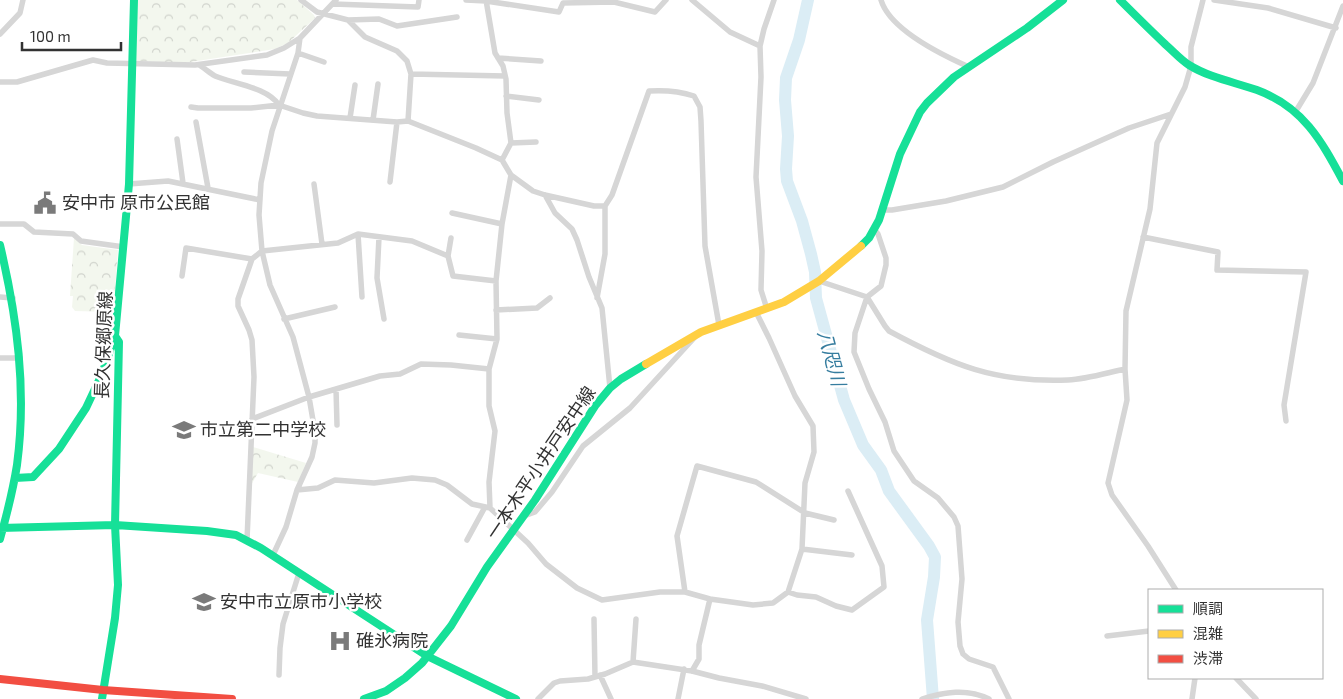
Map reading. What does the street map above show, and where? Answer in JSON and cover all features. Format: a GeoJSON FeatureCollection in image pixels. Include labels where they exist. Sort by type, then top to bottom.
{"type":"FeatureCollection","features":[{"type":"Feature","properties":{"kind":"main road","name":"長久保郷原線"},"geometry":{"type":"LineString","coordinates":[[103,690],[115,618],[118,585],[115,525],[119,342],[115,336],[129,184],[134,0]]}},
{"type":"Feature","properties":{"kind":"main road","name":"一本木平小井戸安中線"},"geometry":{"type":"LineString","coordinates":[[364,699],[386,692],[397,686],[446,634],[487,567],[524,516],[595,406],[610,388],[621,379],[698,334],[719,324],[784,302],[819,281],[854,253],[869,238],[883,210],[900,154],[920,112],[954,77],[1028,28],[1063,0]]}},
{"type":"Feature","properties":{"kind":"main road"},"geometry":{"type":"LineString","coordinates":[[1120,0],[1165,44],[1191,66],[1227,82],[1258,90],[1283,102],[1296,111],[1317,134],[1343,182]]}},
{"type":"Feature","properties":{"kind":"main road"},"geometry":{"type":"LineString","coordinates":[[0,245],[12,298],[20,358],[21,428],[15,478],[0,539]]}},
{"type":"Feature","properties":{"kind":"main road"},"geometry":{"type":"LineString","coordinates":[[15,478],[33,477],[59,449],[86,408],[102,374],[115,336]]}},
{"type":"Feature","properties":{"kind":"main road"},"geometry":{"type":"LineString","coordinates":[[2,528],[115,525],[207,531],[236,535],[273,556],[427,656],[514,699]]}},
{"type":"Feature","properties":{"kind":"main road"},"geometry":{"type":"LineString","coordinates":[[0,679],[141,696],[232,699]]}},
{"type":"Feature","properties":{"kind":"main road"},"geometry":{"type":"LineString","coordinates":[[102,699],[103,690]]}},
{"type":"Feature","properties":{"kind":"street"},"geometry":{"type":"LineString","coordinates":[[0,34],[20,13],[23,0]]}},
{"type":"Feature","properties":{"kind":"street"},"geometry":{"type":"LineString","coordinates":[[301,0],[317,12],[323,14],[348,20],[379,19],[397,26],[457,17]]}},
{"type":"Feature","properties":{"kind":"street"},"geometry":{"type":"LineString","coordinates":[[0,82],[17,82],[93,60],[107,63],[199,65],[268,55],[300,38],[334,2],[418,6],[419,0]]}},
{"type":"Feature","properties":{"kind":"street"},"geometry":{"type":"LineString","coordinates":[[466,0],[486,1],[559,12],[563,3],[614,2],[655,12],[666,0]]}},
{"type":"Feature","properties":{"kind":"street"},"geometry":{"type":"LineString","coordinates":[[692,0],[730,32],[760,46]]}},
{"type":"Feature","properties":{"kind":"street"},"geometry":{"type":"LineString","coordinates":[[767,309],[761,290],[762,251],[756,177],[761,77],[760,46],[774,0]]}},
{"type":"Feature","properties":{"kind":"street"},"geometry":{"type":"LineString","coordinates":[[881,0],[883,7],[892,18],[912,36],[941,55],[969,67]]}},
{"type":"Feature","properties":{"kind":"street"},"geometry":{"type":"LineString","coordinates":[[1175,589],[1112,495],[1108,483],[1127,400],[1125,369],[1126,311],[1150,209],[1157,143],[1185,87],[1191,66],[1191,47],[1203,0]]}},
{"type":"Feature","properties":{"kind":"street"},"geometry":{"type":"LineString","coordinates":[[1214,0],[1268,8],[1336,28]]}},
{"type":"Feature","properties":{"kind":"street"},"geometry":{"type":"LineString","coordinates":[[486,1],[495,52],[503,66],[505,76],[511,143],[502,160]]}},
{"type":"Feature","properties":{"kind":"street"},"geometry":{"type":"LineString","coordinates":[[1296,111],[1313,83],[1343,6]]}},
{"type":"Feature","properties":{"kind":"street"},"geometry":{"type":"LineString","coordinates":[[348,20],[365,37],[397,51],[407,61],[411,74],[408,121]]}},
{"type":"Feature","properties":{"kind":"street"},"geometry":{"type":"LineString","coordinates":[[273,556],[286,527],[297,490],[312,457],[315,444],[315,432],[309,397],[293,337],[270,285],[262,251],[259,215],[261,183],[270,140],[298,53],[300,38]]}},
{"type":"Feature","properties":{"kind":"street"},"geometry":{"type":"LineString","coordinates":[[298,53],[324,62]]}},
{"type":"Feature","properties":{"kind":"street"},"geometry":{"type":"LineString","coordinates":[[498,58],[541,60]]}},
{"type":"Feature","properties":{"kind":"street"},"geometry":{"type":"LineString","coordinates":[[199,65],[215,75],[248,86],[276,99],[280,105]]}},
{"type":"Feature","properties":{"kind":"street"},"geometry":{"type":"LineString","coordinates":[[244,72],[290,74]]}},
{"type":"Feature","properties":{"kind":"street"},"geometry":{"type":"LineString","coordinates":[[411,74],[505,76]]}},
{"type":"Feature","properties":{"kind":"street"},"geometry":{"type":"LineString","coordinates":[[373,120],[378,84]]}},
{"type":"Feature","properties":{"kind":"street"},"geometry":{"type":"LineString","coordinates":[[350,118],[355,85]]}},
{"type":"Feature","properties":{"kind":"street"},"geometry":{"type":"LineString","coordinates":[[598,298],[605,254],[605,206],[612,195],[649,91],[684,92],[694,96],[700,107],[705,246],[719,324]]}},
{"type":"Feature","properties":{"kind":"street"},"geometry":{"type":"LineString","coordinates":[[506,96],[539,100]]}},
{"type":"Feature","properties":{"kind":"street"},"geometry":{"type":"LineString","coordinates":[[192,107],[252,108],[280,105],[303,114],[397,122],[408,121],[502,160],[510,175],[533,191],[594,206],[605,206]]}},
{"type":"Feature","properties":{"kind":"street"},"geometry":{"type":"LineString","coordinates":[[883,210],[946,201],[1003,187],[1111,136],[1171,114]]}},
{"type":"Feature","properties":{"kind":"street"},"geometry":{"type":"LineString","coordinates":[[196,122],[208,188]]}},
{"type":"Feature","properties":{"kind":"street"},"geometry":{"type":"LineString","coordinates":[[390,182],[397,122]]}},
{"type":"Feature","properties":{"kind":"street"},"geometry":{"type":"LineString","coordinates":[[177,139],[183,183]]}},
{"type":"Feature","properties":{"kind":"street"},"geometry":{"type":"LineString","coordinates":[[511,143],[536,142]]}},
{"type":"Feature","properties":{"kind":"street"},"geometry":{"type":"LineString","coordinates":[[467,540],[487,508],[495,431],[489,406],[489,369],[496,339],[496,281],[502,224],[510,175]]}},
{"type":"Feature","properties":{"kind":"street"},"geometry":{"type":"LineString","coordinates":[[129,184],[168,181],[260,200]]}},
{"type":"Feature","properties":{"kind":"street"},"geometry":{"type":"LineString","coordinates":[[314,184],[322,244]]}},
{"type":"Feature","properties":{"kind":"street"},"geometry":{"type":"LineString","coordinates":[[545,195],[555,212],[572,229],[578,240],[588,277],[602,308],[610,388]]}},
{"type":"Feature","properties":{"kind":"street"},"geometry":{"type":"LineString","coordinates":[[452,213],[502,224]]}},
{"type":"Feature","properties":{"kind":"street"},"geometry":{"type":"LineString","coordinates":[[0,224],[24,224],[34,232],[73,234],[81,241],[124,248]]}},
{"type":"Feature","properties":{"kind":"street"},"geometry":{"type":"LineString","coordinates":[[874,229],[878,234],[886,258],[886,265],[880,286],[867,297],[855,333],[854,352],[885,422],[894,451],[914,481],[938,498],[954,517],[958,526],[962,579],[958,622],[960,646],[963,654],[969,659],[993,667],[1009,699]]}},
{"type":"Feature","properties":{"kind":"street"},"geometry":{"type":"LineString","coordinates":[[358,234],[362,297]]}},
{"type":"Feature","properties":{"kind":"street"},"geometry":{"type":"LineString","coordinates":[[247,540],[254,377],[252,340],[238,306],[238,299],[252,259],[262,251],[338,243],[358,234],[412,241],[448,256]]}},
{"type":"Feature","properties":{"kind":"street"},"geometry":{"type":"LineString","coordinates":[[379,237],[377,278],[384,319]]}},
{"type":"Feature","properties":{"kind":"street"},"geometry":{"type":"LineString","coordinates":[[451,238],[448,256],[453,276],[496,281]]}},
{"type":"Feature","properties":{"kind":"street"},"geometry":{"type":"LineString","coordinates":[[1143,238],[1218,252],[1217,270],[1306,272],[1284,405],[1286,420]]}},
{"type":"Feature","properties":{"kind":"street"},"geometry":{"type":"LineString","coordinates":[[182,276],[186,248],[252,259]]}},
{"type":"Feature","properties":{"kind":"street"},"geometry":{"type":"LineString","coordinates":[[819,281],[867,297],[889,331],[963,367],[1001,377],[1069,380],[1125,369]]}},
{"type":"Feature","properties":{"kind":"street"},"geometry":{"type":"LineString","coordinates":[[0,297],[12,298]]}},
{"type":"Feature","properties":{"kind":"street"},"geometry":{"type":"LineString","coordinates":[[496,310],[538,308],[550,298]]}},
{"type":"Feature","properties":{"kind":"street"},"geometry":{"type":"LineString","coordinates":[[284,319],[335,307]]}},
{"type":"Feature","properties":{"kind":"street"},"geometry":{"type":"LineString","coordinates":[[297,490],[318,488],[336,480],[374,483],[412,478],[435,480],[447,485],[472,504],[487,508],[528,543],[546,564],[577,588],[602,600],[660,592],[685,592],[710,600],[753,605],[773,603],[788,592],[802,549],[805,483],[814,452],[813,426],[795,396],[756,312]]}},
{"type":"Feature","properties":{"kind":"street"},"geometry":{"type":"LineString","coordinates":[[524,516],[535,512],[552,492],[583,446],[630,408],[698,334]]}},
{"type":"Feature","properties":{"kind":"street"},"geometry":{"type":"LineString","coordinates":[[459,335],[496,339]]}},
{"type":"Feature","properties":{"kind":"street"},"geometry":{"type":"LineString","coordinates":[[0,358],[20,358]]}},
{"type":"Feature","properties":{"kind":"street"},"geometry":{"type":"LineString","coordinates":[[252,419],[309,397],[380,376],[400,374],[421,364],[489,369]]}},
{"type":"Feature","properties":{"kind":"street"},"geometry":{"type":"LineString","coordinates":[[336,389],[337,425]]}},
{"type":"Feature","properties":{"kind":"street"},"geometry":{"type":"LineString","coordinates":[[685,592],[676,536],[697,466],[756,482],[805,513],[834,520]]}},
{"type":"Feature","properties":{"kind":"street"},"geometry":{"type":"LineString","coordinates":[[788,592],[816,597],[836,606],[852,610],[884,587],[882,566],[848,491]]}},
{"type":"Feature","properties":{"kind":"street"},"geometry":{"type":"LineString","coordinates":[[802,549],[852,555]]}},
{"type":"Feature","properties":{"kind":"street"},"geometry":{"type":"LineString","coordinates":[[279,675],[283,624],[299,573]]}},
{"type":"Feature","properties":{"kind":"street"},"geometry":{"type":"LineString","coordinates":[[692,671],[698,658],[699,645],[710,600]]}},
{"type":"Feature","properties":{"kind":"street"},"geometry":{"type":"LineString","coordinates":[[594,619],[597,676],[611,699]]}},
{"type":"Feature","properties":{"kind":"street"},"geometry":{"type":"LineString","coordinates":[[633,662],[636,619]]}},
{"type":"Feature","properties":{"kind":"street"},"geometry":{"type":"LineString","coordinates":[[1107,636],[1148,631]]}},
{"type":"Feature","properties":{"kind":"street"},"geometry":{"type":"LineString","coordinates":[[538,699],[554,683],[588,679],[633,662],[684,669],[762,686],[806,699]]}},
{"type":"Feature","properties":{"kind":"street"},"geometry":{"type":"LineString","coordinates":[[678,699],[684,669]]}},
{"type":"Feature","properties":{"kind":"street"},"geometry":{"type":"LineString","coordinates":[[1192,699],[1195,679]]}},
{"type":"Feature","properties":{"kind":"street"},"geometry":{"type":"LineString","coordinates":[[1237,679],[1256,699]]}},
{"type":"Feature","properties":{"kind":"street"},"geometry":{"type":"LineString","coordinates":[[922,699],[953,691],[989,699]]}},
{"type":"Feature","properties":{"kind":"green space"},"geometry":{"type":"Polygon","coordinates":[[[136,0],[297,0],[315,18],[288,43],[275,49],[184,63],[134,61],[136,0]]]}},
{"type":"Feature","properties":{"kind":"green space"},"geometry":{"type":"Polygon","coordinates":[[[74,238],[82,245],[118,250],[115,291],[111,312],[75,311],[72,307],[73,296],[70,296],[74,238]]]}},
{"type":"Feature","properties":{"kind":"green space"},"geometry":{"type":"Polygon","coordinates":[[[253,447],[306,463],[298,482],[258,473],[251,485],[253,447]]]}},
{"type":"Feature","properties":{"kind":"waterway","name":"八咫川"},"geometry":{"type":"LineString","coordinates":[[808,0],[799,40],[786,78],[787,181],[802,221],[811,254],[815,272],[816,298],[844,400],[863,445],[881,470],[889,491],[935,557],[934,577],[927,620],[933,699]]}},
{"type":"Feature","properties":{"kind":"traffic: fast"},"geometry":{"type":"LineString","coordinates":[[15,478],[33,477],[59,449],[86,408],[102,374],[115,336],[129,184],[134,0]]}},
{"type":"Feature","properties":{"kind":"traffic: fast"},"geometry":{"type":"LineString","coordinates":[[861,246],[869,238],[879,220],[900,154],[920,112],[927,103],[954,77],[1027,28],[1063,0]]}},
{"type":"Feature","properties":{"kind":"traffic: fast"},"geometry":{"type":"LineString","coordinates":[[1120,0],[1189,65],[1214,77],[1273,97],[1299,115],[1327,152],[1343,181]]}},
{"type":"Feature","properties":{"kind":"traffic: fast"},"geometry":{"type":"LineString","coordinates":[[0,245],[11,299],[19,354],[21,409],[17,465],[0,539]]}},
{"type":"Feature","properties":{"kind":"traffic: fast"},"geometry":{"type":"LineString","coordinates":[[102,699],[115,618],[118,585],[115,525],[119,342],[115,336]]}},
{"type":"Feature","properties":{"kind":"traffic: fast"},"geometry":{"type":"LineString","coordinates":[[364,699],[386,691],[422,663],[451,626],[487,567],[535,500],[595,406],[610,388],[646,364]]}},
{"type":"Feature","properties":{"kind":"traffic: fast"},"geometry":{"type":"LineString","coordinates":[[0,528],[115,525],[207,531],[236,535],[261,548],[427,656],[516,699]]}},
{"type":"Feature","properties":{"kind":"traffic: slow"},"geometry":{"type":"LineString","coordinates":[[646,364],[701,332],[784,302],[819,281],[861,246]]}},
{"type":"Feature","properties":{"kind":"traffic: jam"},"geometry":{"type":"LineString","coordinates":[[0,679],[103,690],[232,699]]}},
{"type":"Feature","properties":{"kind":"place","name":"安中市 原市公民館"},"geometry":{"type":"Point","coordinates":[45,203]}},
{"type":"Feature","properties":{"kind":"place","name":"市立第二中学校"},"geometry":{"type":"Point","coordinates":[184,430]}},
{"type":"Feature","properties":{"kind":"place","name":"安中市立原市小学校"},"geometry":{"type":"Point","coordinates":[204,602]}},
{"type":"Feature","properties":{"kind":"place","name":"碓氷病院"},"geometry":{"type":"Point","coordinates":[340,641]}}]}
